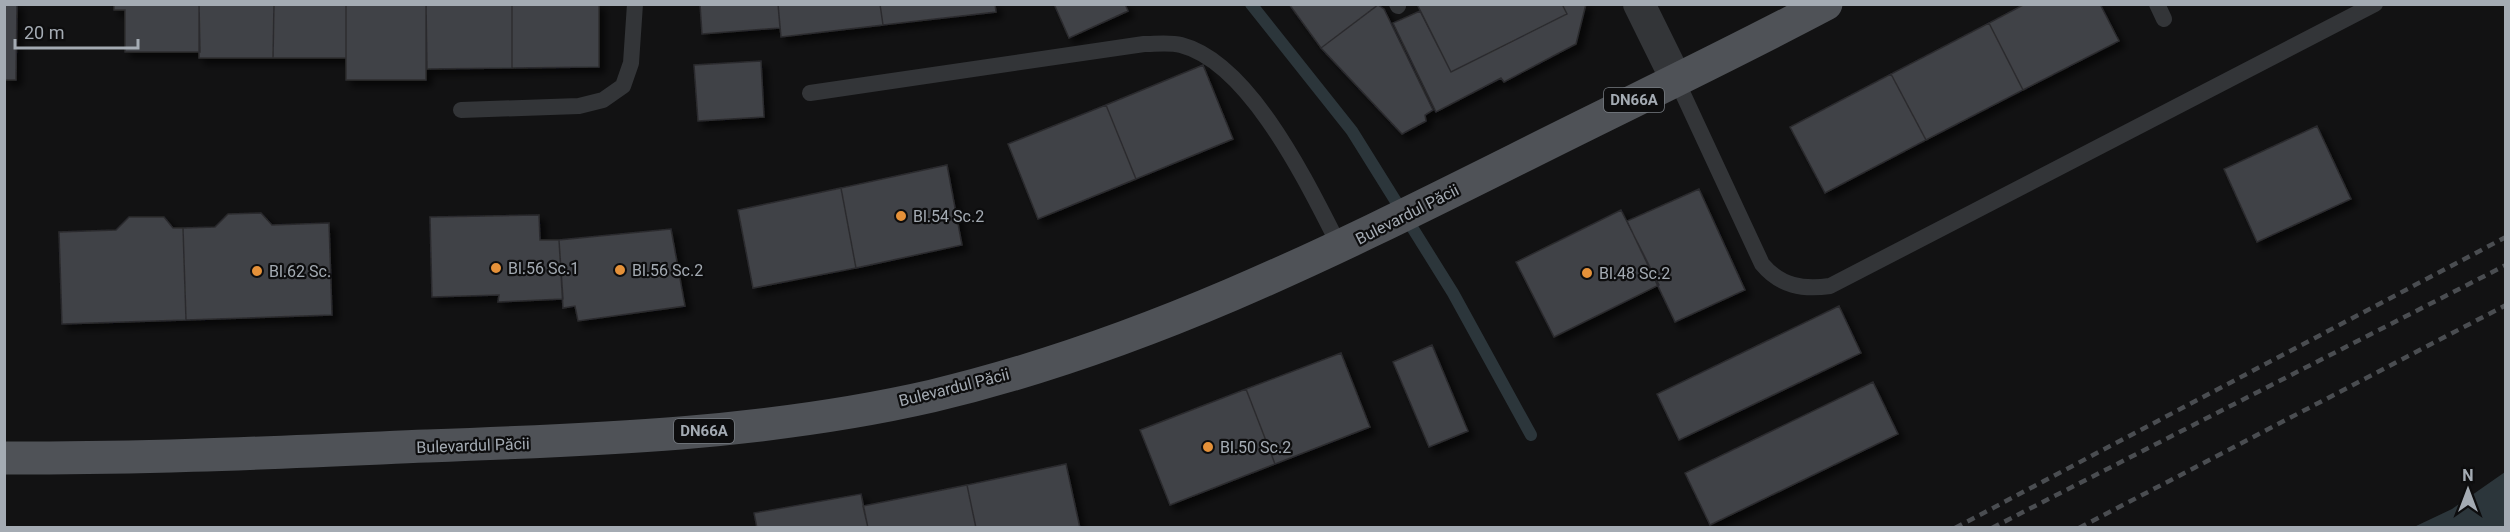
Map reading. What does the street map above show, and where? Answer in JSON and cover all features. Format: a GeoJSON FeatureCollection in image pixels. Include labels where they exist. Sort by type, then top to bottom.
{"type":"FeatureCollection","features":[{"type":"Feature","properties":{"kind":"main road","name":"Bulevardul Păcii"},"geometry":{"type":"LineString","coordinates":[[4,458],[600,440],[717,430],[930,396],[1071,356],[1147,331],[1232,297],[1340,247],[1826,4]]}},
{"type":"Feature","properties":{"kind":"street"},"geometry":{"type":"LineString","coordinates":[[1639,4],[1676,79]]}},
{"type":"Feature","properties":{"kind":"lane"},"geometry":{"type":"LineString","coordinates":[[461,110],[579,106],[603,100],[622,86],[631,63],[635,4]]}},
{"type":"Feature","properties":{"kind":"lane"},"geometry":{"type":"LineString","coordinates":[[1676,79],[1762,264],[1771,275],[1808,290],[1830,286],[2375,4]]}},
{"type":"Feature","properties":{"kind":"lane"},"geometry":{"type":"LineString","coordinates":[[810,93],[1144,44],[1180,45],[1212,59],[1260,108],[1310,188],[1340,247]]}},
{"type":"Feature","properties":{"kind":"shaded area"},"geometry":{"type":"Polygon","coordinates":[[[2505,472],[2505,527],[2414,527],[2452,509],[2505,472]]]}},
{"type":"Feature","properties":{"kind":"building"},"geometry":{"type":"Polygon","coordinates":[[[4,4],[17,4],[16,80],[4,80],[4,4]]]}},
{"type":"Feature","properties":{"kind":"building"},"geometry":{"type":"Polygon","coordinates":[[[114,4],[199,4],[200,52],[125,52],[125,10],[114,10],[114,4]]]}},
{"type":"Feature","properties":{"kind":"building"},"geometry":{"type":"Polygon","coordinates":[[[199,4],[274,4],[273,58],[199,58],[199,4]]]}},
{"type":"Feature","properties":{"kind":"building"},"geometry":{"type":"Polygon","coordinates":[[[274,4],[346,4],[346,58],[273,58],[274,4]]]}},
{"type":"Feature","properties":{"kind":"building"},"geometry":{"type":"Polygon","coordinates":[[[346,4],[426,4],[426,80],[346,80],[346,4]]]}},
{"type":"Feature","properties":{"kind":"building"},"geometry":{"type":"Polygon","coordinates":[[[426,4],[512,4],[512,68],[427,69],[426,4]]]}},
{"type":"Feature","properties":{"kind":"building"},"geometry":{"type":"Polygon","coordinates":[[[512,4],[599,4],[599,67],[512,68],[512,4]]]}},
{"type":"Feature","properties":{"kind":"building"},"geometry":{"type":"Polygon","coordinates":[[[700,4],[778,4],[780,28],[702,34],[700,4]]]}},
{"type":"Feature","properties":{"kind":"building"},"geometry":{"type":"Polygon","coordinates":[[[778,4],[880,4],[883,25],[781,37],[778,4]]]}},
{"type":"Feature","properties":{"kind":"building"},"geometry":{"type":"Polygon","coordinates":[[[880,4],[995,4],[996,12],[883,25],[880,4]]]}},
{"type":"Feature","properties":{"kind":"building"},"geometry":{"type":"Polygon","coordinates":[[[1054,4],[1125,4],[1128,11],[1069,38],[1054,4]]]}},
{"type":"Feature","properties":{"kind":"building"},"geometry":{"type":"Polygon","coordinates":[[[1289,4],[1377,4],[1378,5],[1321,48],[1289,4]]]}},
{"type":"Feature","properties":{"kind":"building"},"geometry":{"type":"Polygon","coordinates":[[[1417,4],[1562,4],[1567,14],[1451,72],[1417,4]]]}},
{"type":"Feature","properties":{"kind":"building"},"geometry":{"type":"Polygon","coordinates":[[[1562,4],[1586,4],[1576,44],[1504,82],[1501,78],[1436,112],[1393,23],[1420,11],[1451,72],[1567,14],[1562,4]]]}},
{"type":"Feature","properties":{"kind":"building"},"geometry":{"type":"Polygon","coordinates":[[[2025,4],[2100,4],[2119,41],[2023,90],[1989,23],[2025,4]]]}},
{"type":"Feature","properties":{"kind":"building"},"geometry":{"type":"Polygon","coordinates":[[[1378,5],[1384,9],[1433,110],[1425,115],[1426,121],[1402,134],[1321,48],[1378,5]]]}},
{"type":"Feature","properties":{"kind":"building"},"geometry":{"type":"Polygon","coordinates":[[[1989,23],[2023,90],[1926,140],[1891,74],[1989,23]]]}},
{"type":"Feature","properties":{"kind":"building"},"geometry":{"type":"Polygon","coordinates":[[[761,61],[764,117],[698,121],[694,65],[761,61]]]}},
{"type":"Feature","properties":{"kind":"building"},"geometry":{"type":"Polygon","coordinates":[[[1203,65],[1233,139],[1136,179],[1106,105],[1203,65]]]}},
{"type":"Feature","properties":{"kind":"building"},"geometry":{"type":"Polygon","coordinates":[[[1891,74],[1926,140],[1825,193],[1790,127],[1891,74]]]}},
{"type":"Feature","properties":{"kind":"building"},"geometry":{"type":"Polygon","coordinates":[[[1106,105],[1136,179],[1038,219],[1008,144],[1106,105]]]}},
{"type":"Feature","properties":{"kind":"building"},"geometry":{"type":"Polygon","coordinates":[[[2317,126],[2351,199],[2257,242],[2224,169],[2317,126]]]}},
{"type":"Feature","properties":{"kind":"building","name":"Bl.54 Sc.2"},"geometry":{"type":"Polygon","coordinates":[[[947,165],[962,245],[856,268],[841,188],[947,165]]]}},
{"type":"Feature","properties":{"kind":"building"},"geometry":{"type":"Polygon","coordinates":[[[841,188],[856,268],[753,288],[738,210],[841,188]]]}},
{"type":"Feature","properties":{"kind":"building"},"geometry":{"type":"Polygon","coordinates":[[[1699,189],[1745,290],[1675,322],[1627,221],[1699,189]]]}},
{"type":"Feature","properties":{"kind":"building","name":"Bl.48 Sc.2"},"geometry":{"type":"Polygon","coordinates":[[[1621,210],[1659,285],[1554,337],[1516,262],[1621,210]]]}},
{"type":"Feature","properties":{"kind":"building","name":"Bl.62 Sc."},"geometry":{"type":"Polygon","coordinates":[[[261,213],[272,225],[329,223],[332,315],[186,320],[183,228],[215,227],[228,214],[261,213]]]}},
{"type":"Feature","properties":{"kind":"building","name":"Bl.56 Sc.1"},"geometry":{"type":"Polygon","coordinates":[[[539,215],[540,240],[559,240],[563,299],[498,302],[499,295],[432,297],[430,217],[539,215]]]}},
{"type":"Feature","properties":{"kind":"building"},"geometry":{"type":"Polygon","coordinates":[[[129,217],[164,217],[173,228],[183,228],[186,320],[62,324],[59,232],[116,230],[129,217]]]}},
{"type":"Feature","properties":{"kind":"building","name":"Bl.56 Sc.2"},"geometry":{"type":"Polygon","coordinates":[[[671,229],[685,306],[578,321],[575,306],[563,308],[559,240],[671,229]]]}},
{"type":"Feature","properties":{"kind":"building"},"geometry":{"type":"Polygon","coordinates":[[[1839,306],[1861,353],[1679,440],[1657,394],[1839,306]]]}},
{"type":"Feature","properties":{"kind":"building"},"geometry":{"type":"Polygon","coordinates":[[[1432,345],[1468,431],[1429,447],[1393,362],[1432,345]]]}},
{"type":"Feature","properties":{"kind":"building"},"geometry":{"type":"Polygon","coordinates":[[[1341,353],[1370,427],[1275,464],[1246,389],[1341,353]]]}},
{"type":"Feature","properties":{"kind":"building"},"geometry":{"type":"Polygon","coordinates":[[[1873,382],[1898,434],[1710,525],[1685,473],[1873,382]]]}},
{"type":"Feature","properties":{"kind":"building","name":"Bl.50 Sc.2"},"geometry":{"type":"Polygon","coordinates":[[[1246,389],[1275,464],[1170,505],[1140,430],[1246,389]]]}},
{"type":"Feature","properties":{"kind":"building"},"geometry":{"type":"Polygon","coordinates":[[[1066,464],[1080,528],[976,528],[967,485],[1066,464]]]}},
{"type":"Feature","properties":{"kind":"building"},"geometry":{"type":"Polygon","coordinates":[[[967,485],[976,528],[868,528],[863,506],[967,485]]]}},
{"type":"Feature","properties":{"kind":"building"},"geometry":{"type":"Polygon","coordinates":[[[861,494],[868,528],[757,528],[754,513],[861,494]]]}},
{"type":"Feature","properties":{"kind":"waterway"},"geometry":{"type":"LineString","coordinates":[[1251,4],[1352,131],[1453,293],[1531,435]]}},
{"type":"Feature","properties":{"kind":"railway"},"geometry":{"type":"LineString","coordinates":[[1955,528],[2506,237]]}},
{"type":"Feature","properties":{"kind":"railway"},"geometry":{"type":"LineString","coordinates":[[1992,528],[2506,265]]}},
{"type":"Feature","properties":{"kind":"railway"},"geometry":{"type":"LineString","coordinates":[[2079,528],[2506,305]]}},
{"type":"Feature","properties":{"kind":"place","name":"Bl.54 Sc.2"},"geometry":{"type":"Point","coordinates":[901,216]}},
{"type":"Feature","properties":{"kind":"place","name":"Bl.56 Sc.1"},"geometry":{"type":"Point","coordinates":[496,268]}},
{"type":"Feature","properties":{"kind":"place","name":"Bl.56 Sc.2"},"geometry":{"type":"Point","coordinates":[620,270]}},
{"type":"Feature","properties":{"kind":"place","name":"Bl.62 Sc."},"geometry":{"type":"Point","coordinates":[257,271]}},
{"type":"Feature","properties":{"kind":"place","name":"Bl.48 Sc.2"},"geometry":{"type":"Point","coordinates":[1587,273]}},
{"type":"Feature","properties":{"kind":"place","name":"Bl.50 Sc.2"},"geometry":{"type":"Point","coordinates":[1208,447]}}]}
